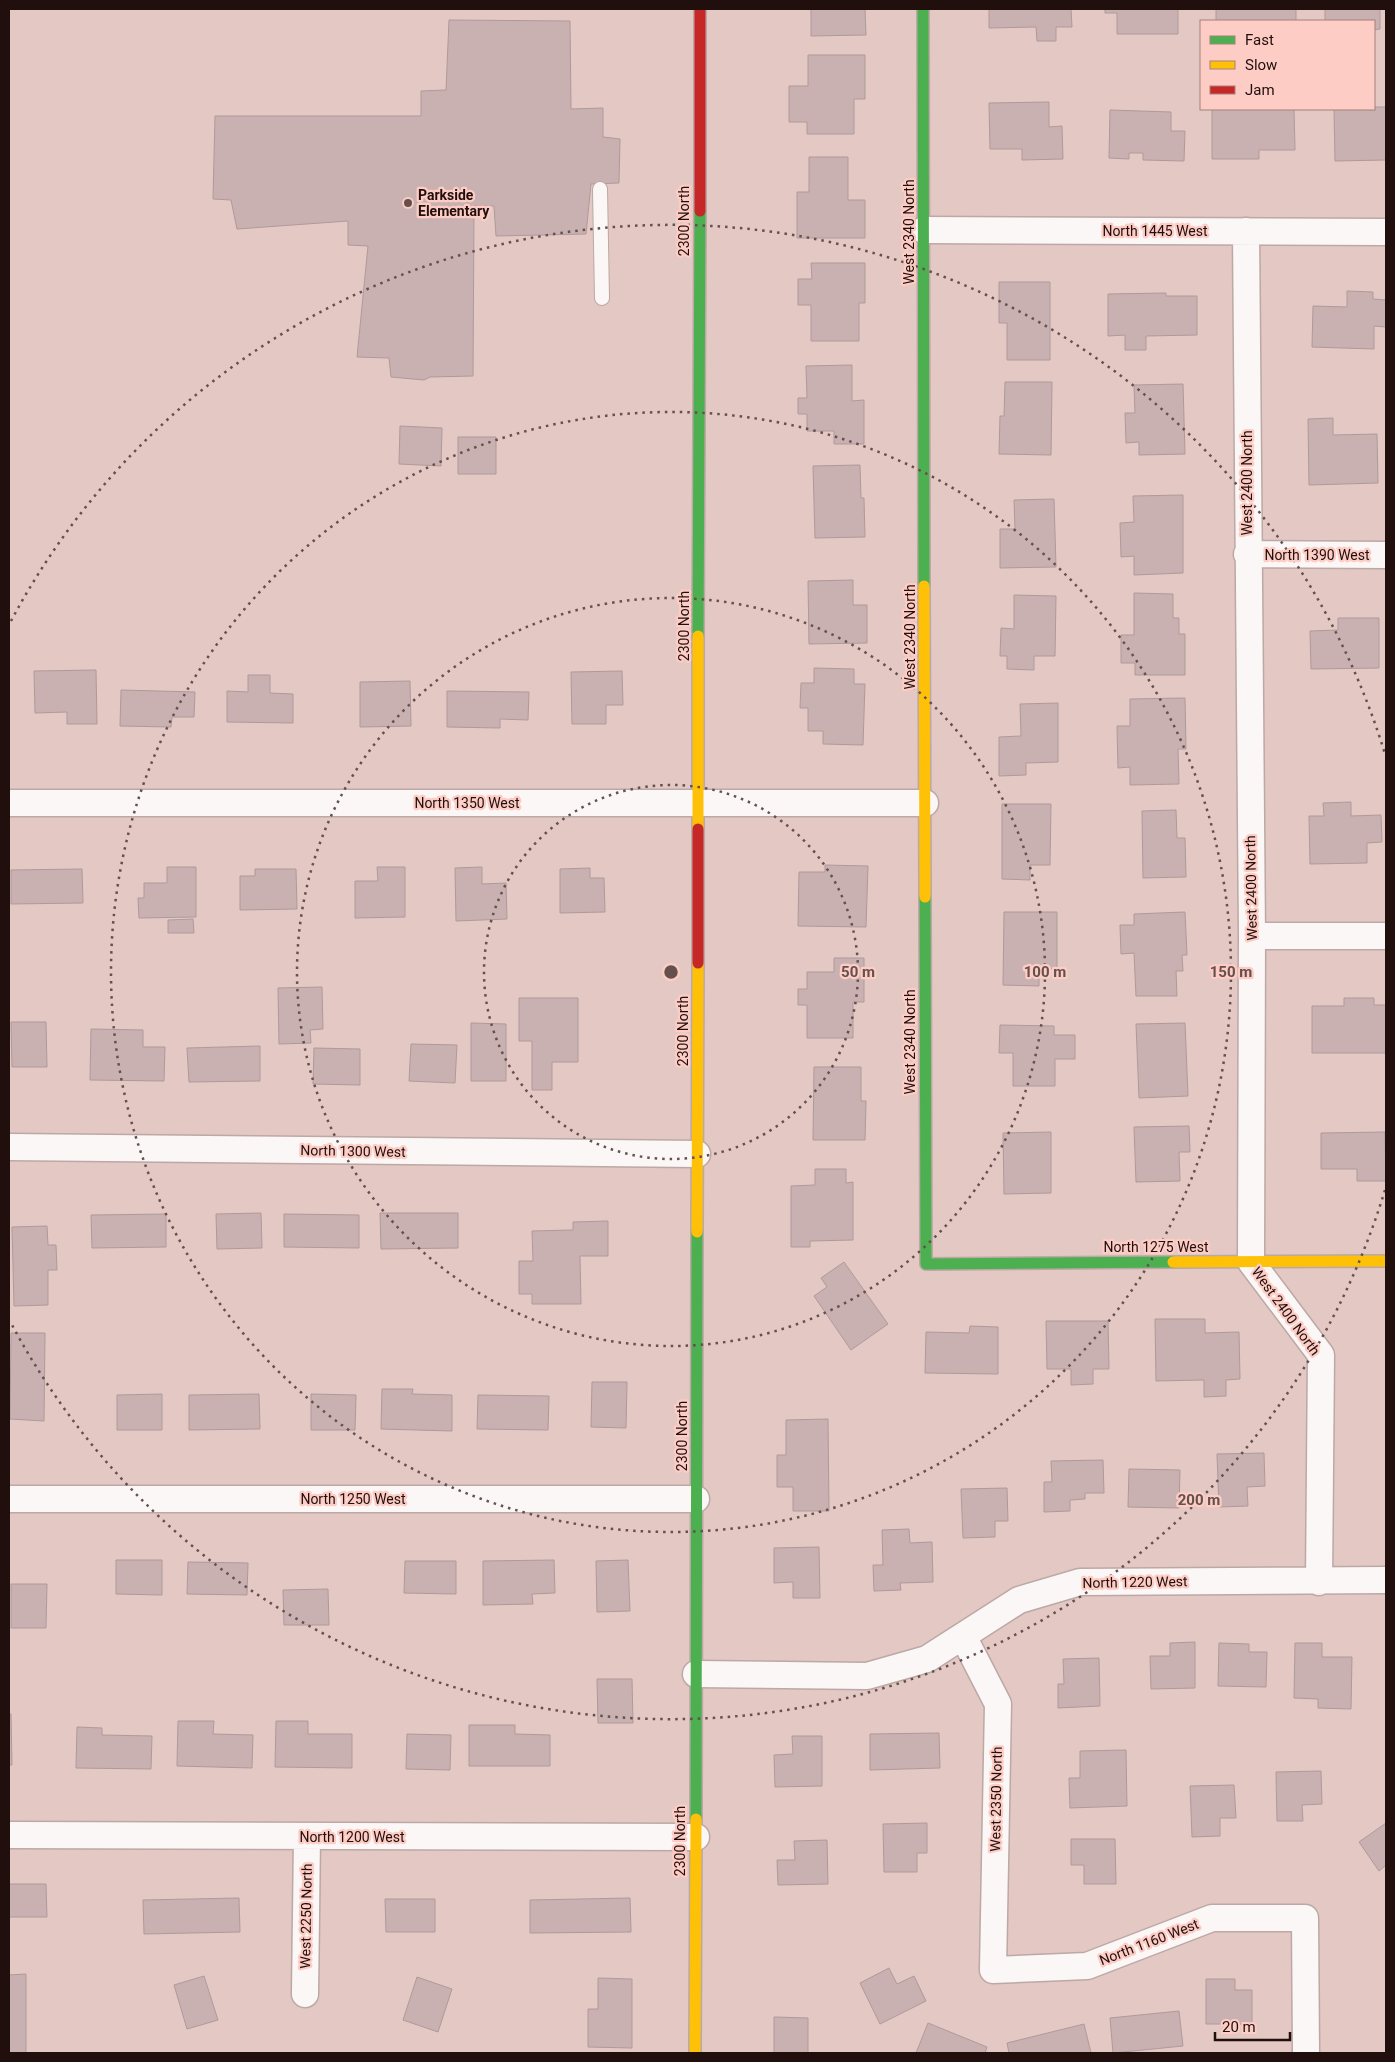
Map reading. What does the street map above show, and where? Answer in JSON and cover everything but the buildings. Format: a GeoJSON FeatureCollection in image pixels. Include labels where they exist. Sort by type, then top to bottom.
{"type":"FeatureCollection","features":[{"type":"Feature","properties":{"kind":"street","name":"2300 North"},"geometry":{"type":"LineString","coordinates":[[695,2053],[700,9]]}},
{"type":"Feature","properties":{"kind":"street","name":"West 2340 North"},"geometry":{"type":"LineString","coordinates":[[923,9],[926,1264]]}},
{"type":"Feature","properties":{"kind":"street","name":"North 1445 West"},"geometry":{"type":"LineString","coordinates":[[924,230],[1386,232]]}},
{"type":"Feature","properties":{"kind":"street","name":"West 2400 North"},"geometry":{"type":"LineString","coordinates":[[1246,231],[1247,554],[1252,936],[1250,1262],[1321,1355],[1319,1582]]}},
{"type":"Feature","properties":{"kind":"street","name":"North 1390 West"},"geometry":{"type":"LineString","coordinates":[[1247,554],[1386,555]]}},
{"type":"Feature","properties":{"kind":"street","name":"North 1350 West"},"geometry":{"type":"LineString","coordinates":[[9,803],[925,803]]}},
{"type":"Feature","properties":{"kind":"street"},"geometry":{"type":"LineString","coordinates":[[1252,936],[1386,936]]}},
{"type":"Feature","properties":{"kind":"street","name":"North 1300 West"},"geometry":{"type":"LineString","coordinates":[[9,1147],[697,1154]]}},
{"type":"Feature","properties":{"kind":"street","name":"North 1275 West"},"geometry":{"type":"LineString","coordinates":[[926,1264],[1386,1261]]}},
{"type":"Feature","properties":{"kind":"street","name":"North 1250 West"},"geometry":{"type":"LineString","coordinates":[[9,1499],[696,1499]]}},
{"type":"Feature","properties":{"kind":"street","name":"North 1220 West"},"geometry":{"type":"LineString","coordinates":[[696,1674],[867,1676],[927,1659],[1019,1600],[1080,1582],[1319,1582],[1386,1580]]}},
{"type":"Feature","properties":{"kind":"street","name":"West 2350 North"},"geometry":{"type":"LineString","coordinates":[[963,1636],[998,1704],[993,1970]]}},
{"type":"Feature","properties":{"kind":"street","name":"North 1200 West"},"geometry":{"type":"LineString","coordinates":[[9,1835],[307,1838],[696,1838]]}},
{"type":"Feature","properties":{"kind":"street","name":"West 2250 North"},"geometry":{"type":"LineString","coordinates":[[305,1994],[307,1838]]}},
{"type":"Feature","properties":{"kind":"street","name":"North 1160 West"},"geometry":{"type":"LineString","coordinates":[[993,1970],[1087,1966],[1212,1918],[1305,1918],[1306,2053]]}},
{"type":"Feature","properties":{"kind":"lane"},"geometry":{"type":"LineString","coordinates":[[600,189],[602,298]]}},
{"type":"Feature","properties":{"kind":"traffic: fast"},"geometry":{"type":"LineString","coordinates":[[923,9],[924,586]]}},
{"type":"Feature","properties":{"kind":"traffic: fast"},"geometry":{"type":"LineString","coordinates":[[698,636],[700,211]]}},
{"type":"Feature","properties":{"kind":"traffic: fast"},"geometry":{"type":"LineString","coordinates":[[925,897],[926,1264],[1173,1262]]}},
{"type":"Feature","properties":{"kind":"traffic: fast"},"geometry":{"type":"LineString","coordinates":[[696,1819],[697,1232]]}},
{"type":"Feature","properties":{"kind":"traffic: slow"},"geometry":{"type":"LineString","coordinates":[[924,586],[925,897]]}},
{"type":"Feature","properties":{"kind":"traffic: slow"},"geometry":{"type":"LineString","coordinates":[[698,636],[698,829]]}},
{"type":"Feature","properties":{"kind":"traffic: slow"},"geometry":{"type":"LineString","coordinates":[[697,1232],[698,963]]}},
{"type":"Feature","properties":{"kind":"traffic: slow"},"geometry":{"type":"LineString","coordinates":[[1173,1262],[1386,1261]]}},
{"type":"Feature","properties":{"kind":"traffic: slow"},"geometry":{"type":"LineString","coordinates":[[695,2053],[696,1819]]}},
{"type":"Feature","properties":{"kind":"traffic: jam"},"geometry":{"type":"LineString","coordinates":[[700,9],[700,211]]}},
{"type":"Feature","properties":{"kind":"traffic: jam"},"geometry":{"type":"LineString","coordinates":[[698,829],[698,963]]}},
{"type":"Feature","properties":{"kind":"place","name":"Parkside Elementary"},"geometry":{"type":"Point","coordinates":[408,203]}}]}
